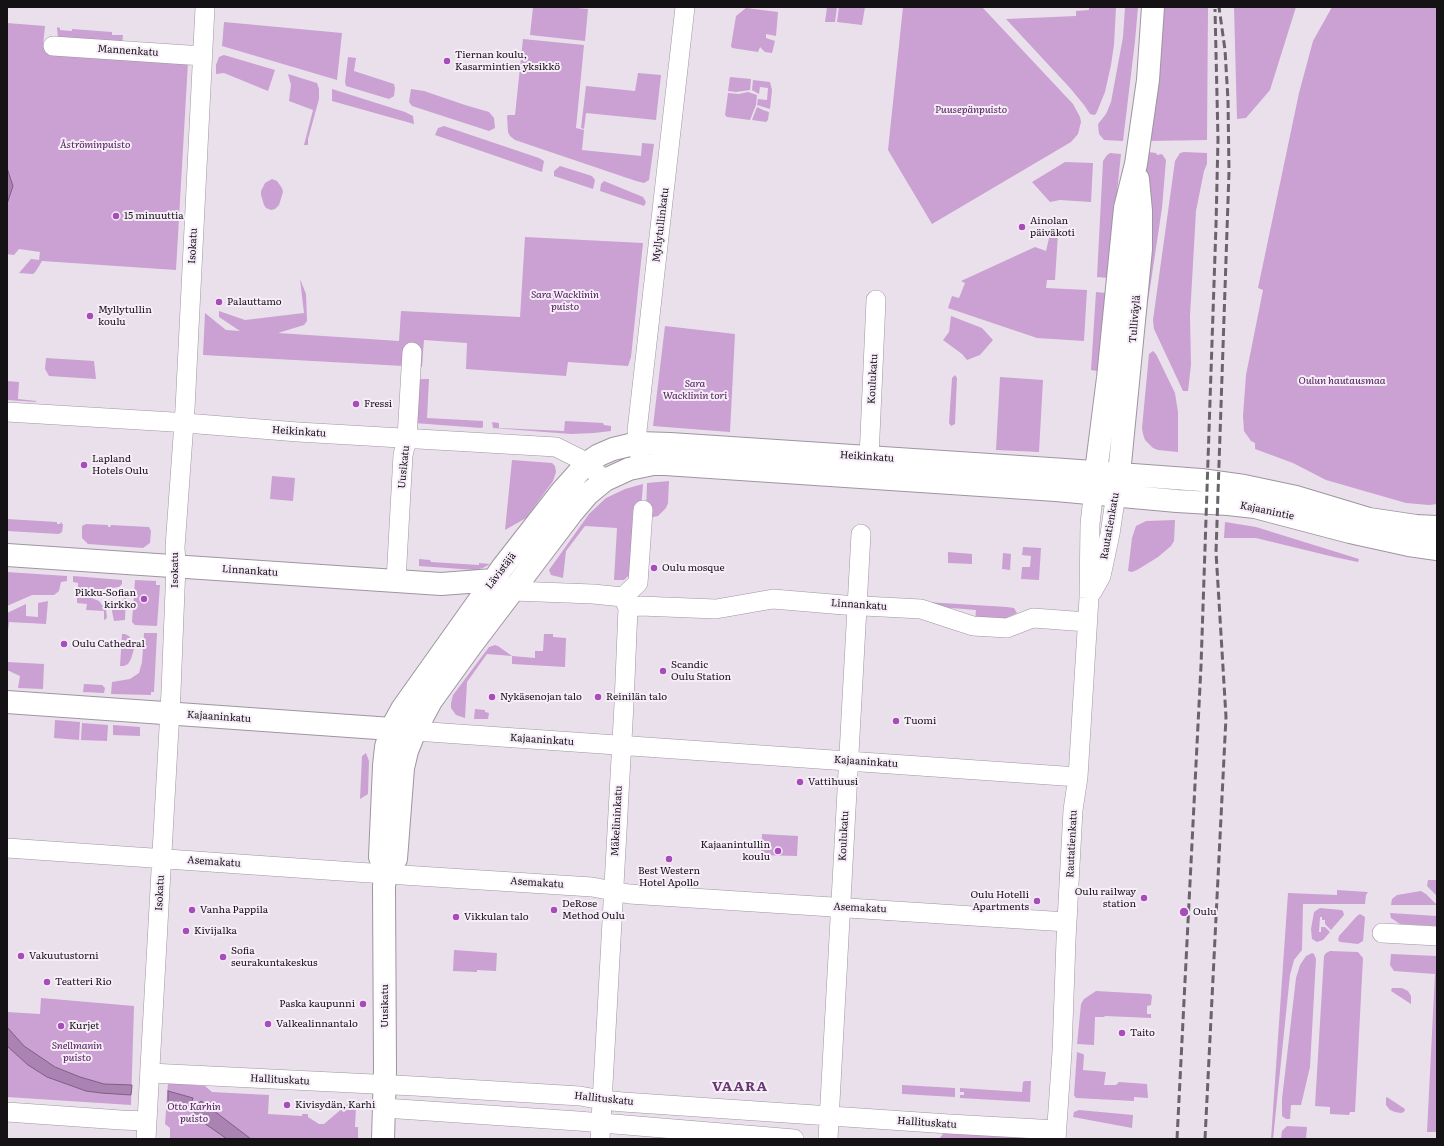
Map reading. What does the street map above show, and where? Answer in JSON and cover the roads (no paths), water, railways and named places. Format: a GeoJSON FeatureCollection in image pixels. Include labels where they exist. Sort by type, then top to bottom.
{"type":"FeatureCollection","features":[{"type":"Feature","properties":{"kind":"main road","name":"Tulliväylä"},"geometry":{"type":"LineString","coordinates":[[1096,472],[1108,378],[1125,208],[1136,164],[1148,80],[1153,7]]}},
{"type":"Feature","properties":{"kind":"main road","name":"Tulliväylä"},"geometry":{"type":"LineString","coordinates":[[1119,474],[1141,250],[1141,211],[1136,164]]}},
{"type":"Feature","properties":{"kind":"main road","name":"Heikinkatu"},"geometry":{"type":"LineString","coordinates":[[638,443],[1096,472]]}},
{"type":"Feature","properties":{"kind":"main road","name":"Lävistäjä"},"geometry":{"type":"LineString","coordinates":[[391,729],[402,709],[471,612],[562,491],[587,464],[599,455],[613,449],[638,443]]}},
{"type":"Feature","properties":{"kind":"main road"},"geometry":{"type":"LineString","coordinates":[[415,731],[431,701],[571,514],[588,494],[605,480],[630,469],[641,466],[665,464],[1056,490],[1093,494]]}},
{"type":"Feature","properties":{"kind":"main road","name":"Kajaanintie"},"geometry":{"type":"LineString","coordinates":[[1096,472],[1201,480],[1244,486],[1296,497],[1369,519],[1416,526],[1437,527]]}},
{"type":"Feature","properties":{"kind":"main road","name":"Kajaanintie"},"geometry":{"type":"LineString","coordinates":[[1093,494],[1255,507],[1350,532],[1409,545],[1437,549]]}},
{"type":"Feature","properties":{"kind":"main road","name":"Linnankatu"},"geometry":{"type":"LineString","coordinates":[[7,555],[176,565],[441,584],[494,580]]}},
{"type":"Feature","properties":{"kind":"main road"},"geometry":{"type":"LineString","coordinates":[[441,584],[458,593],[471,612],[474,627],[473,643]]}},
{"type":"Feature","properties":{"kind":"main road","name":"Kajaaninkatu"},"geometry":{"type":"LineString","coordinates":[[7,702],[415,731]]}},
{"type":"Feature","properties":{"kind":"main road","name":"Uusikatu"},"geometry":{"type":"LineString","coordinates":[[386,874],[380,857],[384,766],[386,747],[391,729]]}},
{"type":"Feature","properties":{"kind":"main road","name":"Uusikatu"},"geometry":{"type":"LineString","coordinates":[[382,1139],[385,1070],[384,886],[386,874],[396,859],[404,768],[407,751],[415,731]]}},
{"type":"Feature","properties":{"kind":"street","name":"Isokatu"},"geometry":{"type":"LineString","coordinates":[[150,1078],[176,565],[175,547],[184,423],[205,7]]}},
{"type":"Feature","properties":{"kind":"street","name":"Myllytullinkatu"},"geometry":{"type":"LineString","coordinates":[[641,466],[637,431],[685,7]]}},
{"type":"Feature","properties":{"kind":"street","name":"Mannenkatu"},"geometry":{"type":"LineString","coordinates":[[53,46],[203,56]]}},
{"type":"Feature","properties":{"kind":"street","name":"Koulukatu"},"geometry":{"type":"LineString","coordinates":[[869,458],[876,300]]}},
{"type":"Feature","properties":{"kind":"street","name":"Uusikatu"},"geometry":{"type":"LineString","coordinates":[[396,581],[403,455],[407,438],[412,352]]}},
{"type":"Feature","properties":{"kind":"street","name":"Heikinkatu"},"geometry":{"type":"LineString","coordinates":[[7,412],[298,432],[556,447],[575,456],[587,464],[605,480]]}},
{"type":"Feature","properties":{"kind":"street","name":"Rautatienkatu"},"geometry":{"type":"LineString","coordinates":[[1057,1134],[1074,800],[1078,777],[1086,622],[1089,598],[1090,524],[1096,472]]}},
{"type":"Feature","properties":{"kind":"street","name":"Rautatienkatu"},"geometry":{"type":"LineString","coordinates":[[1089,598],[1101,576],[1110,534],[1119,474]]}},
{"type":"Feature","properties":{"kind":"street"},"geometry":{"type":"LineString","coordinates":[[625,603],[638,583],[643,510]]}},
{"type":"Feature","properties":{"kind":"street","name":"Koulukatu"},"geometry":{"type":"LineString","coordinates":[[828,1139],[860,534]]}},
{"type":"Feature","properties":{"kind":"street","name":"Linnankatu"},"geometry":{"type":"LineString","coordinates":[[513,591],[593,594],[640,606],[716,609],[773,599],[856,606],[921,609],[973,626],[1007,628],[1033,618],[1086,622]]}},
{"type":"Feature","properties":{"kind":"street","name":"Mäkelininkatu"},"geometry":{"type":"LineString","coordinates":[[600,1131],[622,746],[625,603]]}},
{"type":"Feature","properties":{"kind":"street","name":"Kajaaninkatu"},"geometry":{"type":"LineString","coordinates":[[415,731],[1078,777]]}},
{"type":"Feature","properties":{"kind":"street","name":"Asemakatu"},"geometry":{"type":"LineString","coordinates":[[7,848],[592,887],[629,894],[1067,922]]}},
{"type":"Feature","properties":{"kind":"street"},"geometry":{"type":"LineString","coordinates":[[1382,933],[1437,936]]}},
{"type":"Feature","properties":{"kind":"street"},"geometry":{"type":"LineString","coordinates":[[7,1112],[121,1120],[146,1130],[150,1078]]}},
{"type":"Feature","properties":{"kind":"street","name":"Hallituskatu"},"geometry":{"type":"LineString","coordinates":[[150,1078],[384,1085],[580,1096],[602,1100],[1020,1129],[1057,1134]]}},
{"type":"Feature","properties":{"kind":"street"},"geometry":{"type":"LineString","coordinates":[[384,1108],[600,1131],[794,1139]]}},
{"type":"Feature","properties":{"kind":"railway"},"geometry":{"type":"LineString","coordinates":[[1205,1139],[1226,717],[1216,552],[1229,172],[1228,100],[1225,50],[1219,7]]}},
{"type":"Feature","properties":{"kind":"railway"},"geometry":{"type":"LineString","coordinates":[[1177,1139],[1201,666],[1216,225],[1218,139],[1215,9]]}},
{"type":"Feature","properties":{"kind":"place","name":"Tiernan koulu, Kasarmintien yksikkö"},"geometry":{"type":"Point","coordinates":[447,61]}},
{"type":"Feature","properties":{"kind":"place","name":"15 minuuttia"},"geometry":{"type":"Point","coordinates":[116,216]}},
{"type":"Feature","properties":{"kind":"place","name":"Ainolan päiväkoti"},"geometry":{"type":"Point","coordinates":[1022,227]}},
{"type":"Feature","properties":{"kind":"place","name":"Palauttamo"},"geometry":{"type":"Point","coordinates":[219,302]}},
{"type":"Feature","properties":{"kind":"place","name":"Myllytullin koulu"},"geometry":{"type":"Point","coordinates":[90,316]}},
{"type":"Feature","properties":{"kind":"place","name":"Fressi"},"geometry":{"type":"Point","coordinates":[356,404]}},
{"type":"Feature","properties":{"kind":"place","name":"Lapland Hotels Oulu"},"geometry":{"type":"Point","coordinates":[84,465]}},
{"type":"Feature","properties":{"kind":"place","name":"Oulu mosque"},"geometry":{"type":"Point","coordinates":[654,568]}},
{"type":"Feature","properties":{"kind":"place","name":"Pikku-Sofian kirkko"},"geometry":{"type":"Point","coordinates":[144,599]}},
{"type":"Feature","properties":{"kind":"place","name":"Oulu Cathedral"},"geometry":{"type":"Point","coordinates":[64,644]}},
{"type":"Feature","properties":{"kind":"place","name":"Scandic Oulu Station"},"geometry":{"type":"Point","coordinates":[663,671]}},
{"type":"Feature","properties":{"kind":"place","name":"Nykäsenojan talo"},"geometry":{"type":"Point","coordinates":[492,697]}},
{"type":"Feature","properties":{"kind":"place","name":"Reinilän talo"},"geometry":{"type":"Point","coordinates":[598,697]}},
{"type":"Feature","properties":{"kind":"place","name":"Tuomi"},"geometry":{"type":"Point","coordinates":[896,721]}},
{"type":"Feature","properties":{"kind":"place","name":"Vattihuusi"},"geometry":{"type":"Point","coordinates":[800,782]}},
{"type":"Feature","properties":{"kind":"place","name":"Kajaanintullin koulu"},"geometry":{"type":"Point","coordinates":[778,851]}},
{"type":"Feature","properties":{"kind":"place","name":"Best Western Hotel Apollo"},"geometry":{"type":"Point","coordinates":[669,859]}},
{"type":"Feature","properties":{"kind":"place","name":"Oulu railway station"},"geometry":{"type":"Point","coordinates":[1144,898]}},
{"type":"Feature","properties":{"kind":"place","name":"Oulu Hotelli Apartments"},"geometry":{"type":"Point","coordinates":[1037,901]}},
{"type":"Feature","properties":{"kind":"place","name":"Vanha Pappila"},"geometry":{"type":"Point","coordinates":[192,910]}},
{"type":"Feature","properties":{"kind":"place","name":"DeRose Method Oulu"},"geometry":{"type":"Point","coordinates":[554,910]}},
{"type":"Feature","properties":{"kind":"place","name":"Oulu"},"geometry":{"type":"Point","coordinates":[1184,912]}},
{"type":"Feature","properties":{"kind":"place","name":"Vikkulan talo"},"geometry":{"type":"Point","coordinates":[456,917]}},
{"type":"Feature","properties":{"kind":"place","name":"Kivijalka"},"geometry":{"type":"Point","coordinates":[186,931]}},
{"type":"Feature","properties":{"kind":"place","name":"Vakuutustorni"},"geometry":{"type":"Point","coordinates":[21,956]}},
{"type":"Feature","properties":{"kind":"place","name":"Sofia seurakuntakeskus"},"geometry":{"type":"Point","coordinates":[223,957]}},
{"type":"Feature","properties":{"kind":"place","name":"Teatteri Rio"},"geometry":{"type":"Point","coordinates":[47,982]}},
{"type":"Feature","properties":{"kind":"place","name":"Paska kaupunni"},"geometry":{"type":"Point","coordinates":[363,1004]}},
{"type":"Feature","properties":{"kind":"place","name":"Valkealinnantalo"},"geometry":{"type":"Point","coordinates":[268,1024]}},
{"type":"Feature","properties":{"kind":"place","name":"Kurjet"},"geometry":{"type":"Point","coordinates":[61,1026]}},
{"type":"Feature","properties":{"kind":"place","name":"Taito"},"geometry":{"type":"Point","coordinates":[1122,1033]}},
{"type":"Feature","properties":{"kind":"place","name":"Kivisydän, Karhi"},"geometry":{"type":"Point","coordinates":[287,1105]}},
{"type":"Feature","properties":{"kind":"district","name":"VAARA"},"geometry":{"type":"Point","coordinates":[740,1087]}},
{"type":"Feature","properties":{"kind":"park label","name":"Puusepänpuisto"},"geometry":{"type":"Point","coordinates":[971,110]}},
{"type":"Feature","properties":{"kind":"park label","name":"Åströminpuisto"},"geometry":{"type":"Point","coordinates":[95,145]}},
{"type":"Feature","properties":{"kind":"park label","name":"Sara Wacklinin puisto"},"geometry":{"type":"Point","coordinates":[565,300]}},
{"type":"Feature","properties":{"kind":"park label","name":"Oulun hautausmaa"},"geometry":{"type":"Point","coordinates":[1342,381]}},
{"type":"Feature","properties":{"kind":"park label","name":"Sara Wacklinin tori"},"geometry":{"type":"Point","coordinates":[695,390]}},
{"type":"Feature","properties":{"kind":"park label","name":"Snellmanin puisto"},"geometry":{"type":"Point","coordinates":[77,1052]}},
{"type":"Feature","properties":{"kind":"park label","name":"Otto Karhin puisto"},"geometry":{"type":"Point","coordinates":[194,1112]}}]}
